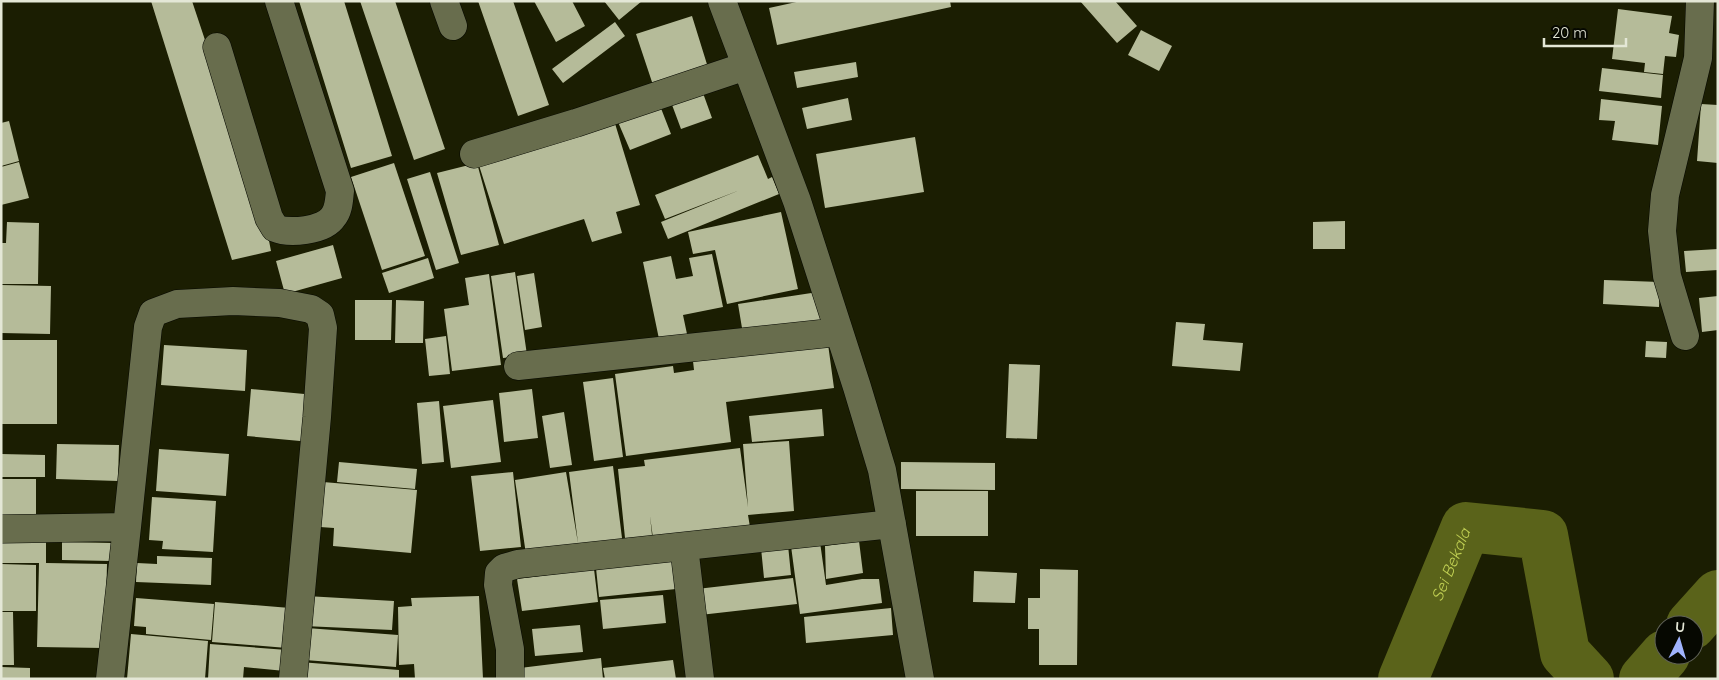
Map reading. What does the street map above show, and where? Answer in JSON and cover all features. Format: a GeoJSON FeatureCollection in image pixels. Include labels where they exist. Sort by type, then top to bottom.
{"type":"FeatureCollection","features":[{"type":"Feature","properties":{"kind":"street"},"geometry":{"type":"LineString","coordinates":[[217,47],[269,218],[275,228],[290,232],[317,228],[333,219],[338,206],[340,191],[278,1]]}},
{"type":"Feature","properties":{"kind":"street"},"geometry":{"type":"LineString","coordinates":[[722,1],[797,201],[882,470],[920,679]]}},
{"type":"Feature","properties":{"kind":"street"},"geometry":{"type":"LineString","coordinates":[[1685,336],[1667,276],[1662,231],[1666,195],[1698,58],[1700,1]]}},
{"type":"Feature","properties":{"kind":"street"},"geometry":{"type":"LineString","coordinates":[[474,154],[576,123],[746,66]]}},
{"type":"Feature","properties":{"kind":"street"},"geometry":{"type":"LineString","coordinates":[[110,679],[148,327],[153,313],[177,304],[233,301],[280,303],[311,309],[320,315],[323,328],[318,407],[293,679]]}},
{"type":"Feature","properties":{"kind":"street"},"geometry":{"type":"LineString","coordinates":[[518,366],[839,332]]}},
{"type":"Feature","properties":{"kind":"street"},"geometry":{"type":"LineString","coordinates":[[510,679],[510,649],[498,585],[499,573],[504,568],[518,564],[892,524]]}},
{"type":"Feature","properties":{"kind":"street"},"geometry":{"type":"LineString","coordinates":[[1,529],[127,528]]}},
{"type":"Feature","properties":{"kind":"street"},"geometry":{"type":"LineString","coordinates":[[684,547],[700,679]]}},
{"type":"Feature","properties":{"kind":"building"},"geometry":{"type":"Polygon","coordinates":[[[151,1],[192,1],[265,220],[271,251],[232,260],[151,1]]]}},
{"type":"Feature","properties":{"kind":"building"},"geometry":{"type":"Polygon","coordinates":[[[299,1],[344,1],[392,156],[351,168],[299,1]]]}},
{"type":"Feature","properties":{"kind":"building"},"geometry":{"type":"Polygon","coordinates":[[[360,1],[395,1],[445,149],[414,160],[360,1]]]}},
{"type":"Feature","properties":{"kind":"building"},"geometry":{"type":"Polygon","coordinates":[[[478,1],[513,1],[549,105],[518,116],[478,1]]]}},
{"type":"Feature","properties":{"kind":"building"},"geometry":{"type":"Polygon","coordinates":[[[534,1],[572,1],[585,26],[556,42],[534,1]]]}},
{"type":"Feature","properties":{"kind":"building"},"geometry":{"type":"Polygon","coordinates":[[[604,1],[642,1],[619,20],[604,1]]]}},
{"type":"Feature","properties":{"kind":"building"},"geometry":{"type":"Polygon","coordinates":[[[801,1],[950,1],[951,7],[777,45],[769,8],[801,1]]]}},
{"type":"Feature","properties":{"kind":"building"},"geometry":{"type":"Polygon","coordinates":[[[1080,1],[1115,1],[1137,26],[1117,43],[1080,1]]]}},
{"type":"Feature","properties":{"kind":"building"},"geometry":{"type":"Polygon","coordinates":[[[1618,9],[1672,16],[1669,33],[1679,35],[1676,57],[1665,56],[1663,74],[1644,72],[1645,63],[1612,59],[1618,9]]]}},
{"type":"Feature","properties":{"kind":"building"},"geometry":{"type":"Polygon","coordinates":[[[692,16],[710,74],[655,91],[636,34],[692,16]]]}},
{"type":"Feature","properties":{"kind":"building"},"geometry":{"type":"Polygon","coordinates":[[[615,22],[625,36],[563,83],[552,69],[615,22]]]}},
{"type":"Feature","properties":{"kind":"building"},"geometry":{"type":"Polygon","coordinates":[[[1141,30],[1172,46],[1159,71],[1128,55],[1141,30]]]}},
{"type":"Feature","properties":{"kind":"building"},"geometry":{"type":"Polygon","coordinates":[[[856,62],[858,77],[797,88],[794,72],[856,62]]]}},
{"type":"Feature","properties":{"kind":"building"},"geometry":{"type":"Polygon","coordinates":[[[1602,68],[1663,75],[1661,98],[1599,91],[1602,68]]]}},
{"type":"Feature","properties":{"kind":"building"},"geometry":{"type":"Polygon","coordinates":[[[699,82],[712,118],[681,129],[668,94],[699,82]]]}},
{"type":"Feature","properties":{"kind":"building"},"geometry":{"type":"Polygon","coordinates":[[[657,98],[671,134],[630,150],[615,115],[657,98]]]}},
{"type":"Feature","properties":{"kind":"building"},"geometry":{"type":"Polygon","coordinates":[[[848,98],[852,120],[807,129],[802,108],[848,98]]]}},
{"type":"Feature","properties":{"kind":"building"},"geometry":{"type":"Polygon","coordinates":[[[1601,99],[1662,106],[1658,145],[1612,140],[1615,121],[1599,120],[1601,99]]]}},
{"type":"Feature","properties":{"kind":"building"},"geometry":{"type":"Polygon","coordinates":[[[1701,104],[1718,105],[1718,163],[1697,161],[1701,104]]]}},
{"type":"Feature","properties":{"kind":"building"},"geometry":{"type":"Polygon","coordinates":[[[613,117],[640,205],[616,212],[622,233],[592,242],[584,219],[504,244],[477,159],[613,117]]]}},
{"type":"Feature","properties":{"kind":"building"},"geometry":{"type":"Polygon","coordinates":[[[9,121],[19,161],[1,166],[1,123],[9,121]]]}},
{"type":"Feature","properties":{"kind":"building"},"geometry":{"type":"Polygon","coordinates":[[[915,137],[924,192],[825,208],[816,154],[915,137]]]}},
{"type":"Feature","properties":{"kind":"building"},"geometry":{"type":"Polygon","coordinates":[[[758,155],[768,179],[772,177],[779,194],[668,239],[661,222],[740,190],[665,219],[655,195],[758,155]]]}},
{"type":"Feature","properties":{"kind":"building"},"geometry":{"type":"Polygon","coordinates":[[[19,162],[29,198],[1,205],[1,167],[19,162]]]}},
{"type":"Feature","properties":{"kind":"building"},"geometry":{"type":"Polygon","coordinates":[[[394,163],[425,256],[382,270],[351,177],[394,163]]]}},
{"type":"Feature","properties":{"kind":"building"},"geometry":{"type":"Polygon","coordinates":[[[477,163],[499,245],[461,255],[437,173],[477,163]]]}},
{"type":"Feature","properties":{"kind":"building"},"geometry":{"type":"Polygon","coordinates":[[[430,172],[459,263],[436,270],[407,179],[430,172]]]}},
{"type":"Feature","properties":{"kind":"building"},"geometry":{"type":"Polygon","coordinates":[[[781,212],[798,289],[727,304],[715,250],[693,254],[688,232],[781,212]]]}},
{"type":"Feature","properties":{"kind":"building"},"geometry":{"type":"Polygon","coordinates":[[[1345,221],[1345,249],[1313,249],[1313,222],[1345,221]]]}},
{"type":"Feature","properties":{"kind":"building"},"geometry":{"type":"Polygon","coordinates":[[[7,222],[39,223],[38,284],[1,284],[1,243],[6,243],[7,222]]]}},
{"type":"Feature","properties":{"kind":"building"},"geometry":{"type":"Polygon","coordinates":[[[333,245],[342,278],[285,294],[276,261],[333,245]]]}},
{"type":"Feature","properties":{"kind":"building"},"geometry":{"type":"Polygon","coordinates":[[[1718,249],[1718,270],[1686,272],[1684,251],[1718,249]]]}},
{"type":"Feature","properties":{"kind":"building"},"geometry":{"type":"Polygon","coordinates":[[[712,254],[723,307],[683,315],[687,334],[659,339],[643,262],[671,256],[676,279],[693,276],[689,258],[712,254]]]}},
{"type":"Feature","properties":{"kind":"building"},"geometry":{"type":"Polygon","coordinates":[[[428,258],[434,278],[389,293],[382,273],[428,258]]]}},
{"type":"Feature","properties":{"kind":"building"},"geometry":{"type":"Polygon","coordinates":[[[515,272],[527,355],[503,358],[491,276],[515,272]]]}},
{"type":"Feature","properties":{"kind":"building"},"geometry":{"type":"Polygon","coordinates":[[[534,273],[542,327],[525,330],[517,276],[534,273]]]}},
{"type":"Feature","properties":{"kind":"building"},"geometry":{"type":"Polygon","coordinates":[[[489,274],[501,365],[452,371],[444,309],[469,305],[465,278],[489,274]]]}},
{"type":"Feature","properties":{"kind":"building"},"geometry":{"type":"Polygon","coordinates":[[[1604,280],[1660,282],[1659,307],[1603,304],[1604,280]]]}},
{"type":"Feature","properties":{"kind":"building"},"geometry":{"type":"Polygon","coordinates":[[[1,285],[51,286],[50,334],[1,333],[1,285]]]}},
{"type":"Feature","properties":{"kind":"building"},"geometry":{"type":"Polygon","coordinates":[[[818,292],[822,323],[743,334],[738,304],[818,292]]]}},
{"type":"Feature","properties":{"kind":"building"},"geometry":{"type":"Polygon","coordinates":[[[1718,296],[1718,330],[1702,332],[1699,298],[1718,296]]]}},
{"type":"Feature","properties":{"kind":"building"},"geometry":{"type":"Polygon","coordinates":[[[355,300],[392,300],[391,340],[355,340],[355,300]]]}},
{"type":"Feature","properties":{"kind":"building"},"geometry":{"type":"Polygon","coordinates":[[[396,300],[424,301],[423,343],[395,343],[396,300]]]}},
{"type":"Feature","properties":{"kind":"building"},"geometry":{"type":"Polygon","coordinates":[[[1176,322],[1205,324],[1203,340],[1243,343],[1240,371],[1172,366],[1176,322]]]}},
{"type":"Feature","properties":{"kind":"building"},"geometry":{"type":"Polygon","coordinates":[[[446,336],[450,374],[429,376],[425,339],[446,336]]]}},
{"type":"Feature","properties":{"kind":"building"},"geometry":{"type":"Polygon","coordinates":[[[1,340],[57,340],[57,424],[1,424],[1,340]]]}},
{"type":"Feature","properties":{"kind":"building"},"geometry":{"type":"Polygon","coordinates":[[[1646,341],[1667,342],[1666,358],[1645,357],[1646,341]]]}},
{"type":"Feature","properties":{"kind":"building"},"geometry":{"type":"Polygon","coordinates":[[[828,344],[834,388],[726,402],[731,442],[626,456],[615,374],[673,366],[674,373],[694,370],[693,361],[828,344]]]}},
{"type":"Feature","properties":{"kind":"building"},"geometry":{"type":"Polygon","coordinates":[[[164,345],[247,350],[245,391],[161,385],[164,345]]]}},
{"type":"Feature","properties":{"kind":"building"},"geometry":{"type":"Polygon","coordinates":[[[1009,364],[1040,365],[1037,439],[1006,438],[1009,364]]]}},
{"type":"Feature","properties":{"kind":"building"},"geometry":{"type":"Polygon","coordinates":[[[613,378],[623,457],[594,461],[583,382],[613,378]]]}},
{"type":"Feature","properties":{"kind":"building"},"geometry":{"type":"Polygon","coordinates":[[[251,389],[315,395],[311,442],[247,436],[251,389]]]}},
{"type":"Feature","properties":{"kind":"building"},"geometry":{"type":"Polygon","coordinates":[[[532,389],[538,438],[504,442],[499,393],[532,389]]]}},
{"type":"Feature","properties":{"kind":"building"},"geometry":{"type":"Polygon","coordinates":[[[493,400],[501,462],[451,468],[443,406],[493,400]]]}},
{"type":"Feature","properties":{"kind":"building"},"geometry":{"type":"Polygon","coordinates":[[[439,401],[444,462],[422,464],[417,403],[439,401]]]}},
{"type":"Feature","properties":{"kind":"building"},"geometry":{"type":"Polygon","coordinates":[[[822,409],[824,436],[752,442],[749,416],[822,409]]]}},
{"type":"Feature","properties":{"kind":"building"},"geometry":{"type":"Polygon","coordinates":[[[564,412],[572,465],[550,468],[542,416],[564,412]]]}},
{"type":"Feature","properties":{"kind":"building"},"geometry":{"type":"Polygon","coordinates":[[[789,441],[794,511],[748,515],[750,527],[653,538],[650,516],[653,545],[626,548],[618,469],[645,466],[644,460],[740,448],[748,507],[743,444],[789,441]]]}},
{"type":"Feature","properties":{"kind":"building"},"geometry":{"type":"Polygon","coordinates":[[[57,444],[119,445],[118,481],[56,479],[57,444]]]}},
{"type":"Feature","properties":{"kind":"building"},"geometry":{"type":"Polygon","coordinates":[[[159,449],[229,454],[226,496],[156,491],[159,449]]]}},
{"type":"Feature","properties":{"kind":"building"},"geometry":{"type":"Polygon","coordinates":[[[1,454],[45,455],[45,477],[1,477],[1,454]]]}},
{"type":"Feature","properties":{"kind":"building"},"geometry":{"type":"Polygon","coordinates":[[[339,462],[417,469],[415,489],[337,482],[339,462]]]}},
{"type":"Feature","properties":{"kind":"building"},"geometry":{"type":"Polygon","coordinates":[[[901,462],[995,463],[995,490],[901,489],[901,462]]]}},
{"type":"Feature","properties":{"kind":"building"},"geometry":{"type":"Polygon","coordinates":[[[613,466],[623,546],[527,561],[515,480],[566,472],[578,543],[569,472],[613,466]]]}},
{"type":"Feature","properties":{"kind":"building"},"geometry":{"type":"Polygon","coordinates":[[[513,472],[521,547],[480,551],[471,476],[513,472]]]}},
{"type":"Feature","properties":{"kind":"building"},"geometry":{"type":"Polygon","coordinates":[[[1,479],[36,479],[36,520],[1,520],[1,479]]]}},
{"type":"Feature","properties":{"kind":"building"},"geometry":{"type":"Polygon","coordinates":[[[323,482],[417,490],[411,553],[333,546],[334,528],[320,527],[323,482]]]}},
{"type":"Feature","properties":{"kind":"building"},"geometry":{"type":"Polygon","coordinates":[[[916,491],[988,491],[988,536],[916,536],[916,491]]]}},
{"type":"Feature","properties":{"kind":"building"},"geometry":{"type":"Polygon","coordinates":[[[152,497],[216,501],[213,552],[162,549],[163,541],[149,540],[152,497]]]}},
{"type":"Feature","properties":{"kind":"building"},"geometry":{"type":"Polygon","coordinates":[[[1,538],[46,538],[46,563],[107,564],[105,648],[37,647],[39,563],[1,563],[1,538]]]}},
{"type":"Feature","properties":{"kind":"building"},"geometry":{"type":"Polygon","coordinates":[[[859,541],[863,573],[826,579],[825,546],[859,541]]]}},
{"type":"Feature","properties":{"kind":"building"},"geometry":{"type":"Polygon","coordinates":[[[62,542],[112,543],[111,561],[62,560],[62,542]]]}},
{"type":"Feature","properties":{"kind":"building"},"geometry":{"type":"Polygon","coordinates":[[[820,542],[826,585],[862,579],[879,579],[882,603],[800,614],[791,546],[820,542]]]}},
{"type":"Feature","properties":{"kind":"building"},"geometry":{"type":"Polygon","coordinates":[[[788,545],[791,575],[764,578],[761,548],[788,545]]]}},
{"type":"Feature","properties":{"kind":"building"},"geometry":{"type":"Polygon","coordinates":[[[157,556],[212,558],[211,585],[136,582],[137,563],[157,564],[157,556]]]}},
{"type":"Feature","properties":{"kind":"building"},"geometry":{"type":"Polygon","coordinates":[[[673,560],[676,589],[599,597],[596,568],[673,560]]]}},
{"type":"Feature","properties":{"kind":"building"},"geometry":{"type":"Polygon","coordinates":[[[1,564],[36,565],[36,611],[1,611],[1,564]]]}},
{"type":"Feature","properties":{"kind":"building"},"geometry":{"type":"Polygon","coordinates":[[[594,569],[598,602],[522,611],[517,579],[594,569]]]}},
{"type":"Feature","properties":{"kind":"building"},"geometry":{"type":"Polygon","coordinates":[[[1040,569],[1078,570],[1077,665],[1039,665],[1039,629],[1028,629],[1028,598],[1040,598],[1040,569]]]}},
{"type":"Feature","properties":{"kind":"building"},"geometry":{"type":"Polygon","coordinates":[[[974,571],[1017,573],[1015,603],[973,602],[974,571]]]}},
{"type":"Feature","properties":{"kind":"building"},"geometry":{"type":"Polygon","coordinates":[[[793,578],[797,604],[700,615],[697,589],[793,578]]]}},
{"type":"Feature","properties":{"kind":"building"},"geometry":{"type":"Polygon","coordinates":[[[663,595],[666,623],[603,629],[600,600],[663,595]]]}},
{"type":"Feature","properties":{"kind":"building"},"geometry":{"type":"Polygon","coordinates":[[[306,596],[394,601],[392,630],[304,626],[306,596]]]}},
{"type":"Feature","properties":{"kind":"building"},"geometry":{"type":"Polygon","coordinates":[[[479,596],[483,679],[415,679],[414,664],[399,665],[398,607],[412,606],[411,598],[479,596]]]}},
{"type":"Feature","properties":{"kind":"building"},"geometry":{"type":"Polygon","coordinates":[[[136,598],[214,604],[211,640],[146,634],[146,627],[134,626],[136,598]]]}},
{"type":"Feature","properties":{"kind":"building"},"geometry":{"type":"Polygon","coordinates":[[[215,602],[290,608],[287,648],[212,642],[215,602]]]}},
{"type":"Feature","properties":{"kind":"building"},"geometry":{"type":"Polygon","coordinates":[[[891,608],[893,635],[806,643],[804,617],[891,608]]]}},
{"type":"Feature","properties":{"kind":"building"},"geometry":{"type":"Polygon","coordinates":[[[1,612],[13,612],[14,665],[1,665],[1,612]]]}},
{"type":"Feature","properties":{"kind":"building"},"geometry":{"type":"Polygon","coordinates":[[[580,625],[583,652],[535,656],[532,629],[580,625]]]}},
{"type":"Feature","properties":{"kind":"building"},"geometry":{"type":"Polygon","coordinates":[[[307,628],[398,635],[396,667],[305,660],[307,628]]]}},
{"type":"Feature","properties":{"kind":"building"},"geometry":{"type":"Polygon","coordinates":[[[131,634],[208,641],[205,679],[127,679],[131,634]]]}},
{"type":"Feature","properties":{"kind":"building"},"geometry":{"type":"Polygon","coordinates":[[[210,644],[287,650],[285,671],[244,667],[243,679],[208,679],[210,644]]]}},
{"type":"Feature","properties":{"kind":"building"},"geometry":{"type":"Polygon","coordinates":[[[601,658],[603,679],[521,679],[520,668],[601,658]]]}},
{"type":"Feature","properties":{"kind":"building"},"geometry":{"type":"Polygon","coordinates":[[[673,660],[676,679],[605,679],[603,668],[673,660]]]}},
{"type":"Feature","properties":{"kind":"building"},"geometry":{"type":"Polygon","coordinates":[[[300,662],[399,670],[399,679],[298,679],[300,662]]]}},
{"type":"Feature","properties":{"kind":"building"},"geometry":{"type":"Polygon","coordinates":[[[1,667],[30,668],[30,679],[1,679],[1,667]]]}},
{"type":"Feature","properties":{"kind":"waterway","name":"Sei Bekala"},"geometry":{"type":"LineString","coordinates":[[1403,679],[1466,527],[1543,535],[1565,653],[1589,679]]}},
{"type":"Feature","properties":{"kind":"waterway","name":"Sei Bekala"},"geometry":{"type":"LineString","coordinates":[[1700,615],[1718,595]]}},
{"type":"Feature","properties":{"kind":"waterway","name":"Sei Bekala"},"geometry":{"type":"LineString","coordinates":[[1644,679],[1656,665]]}}]}
